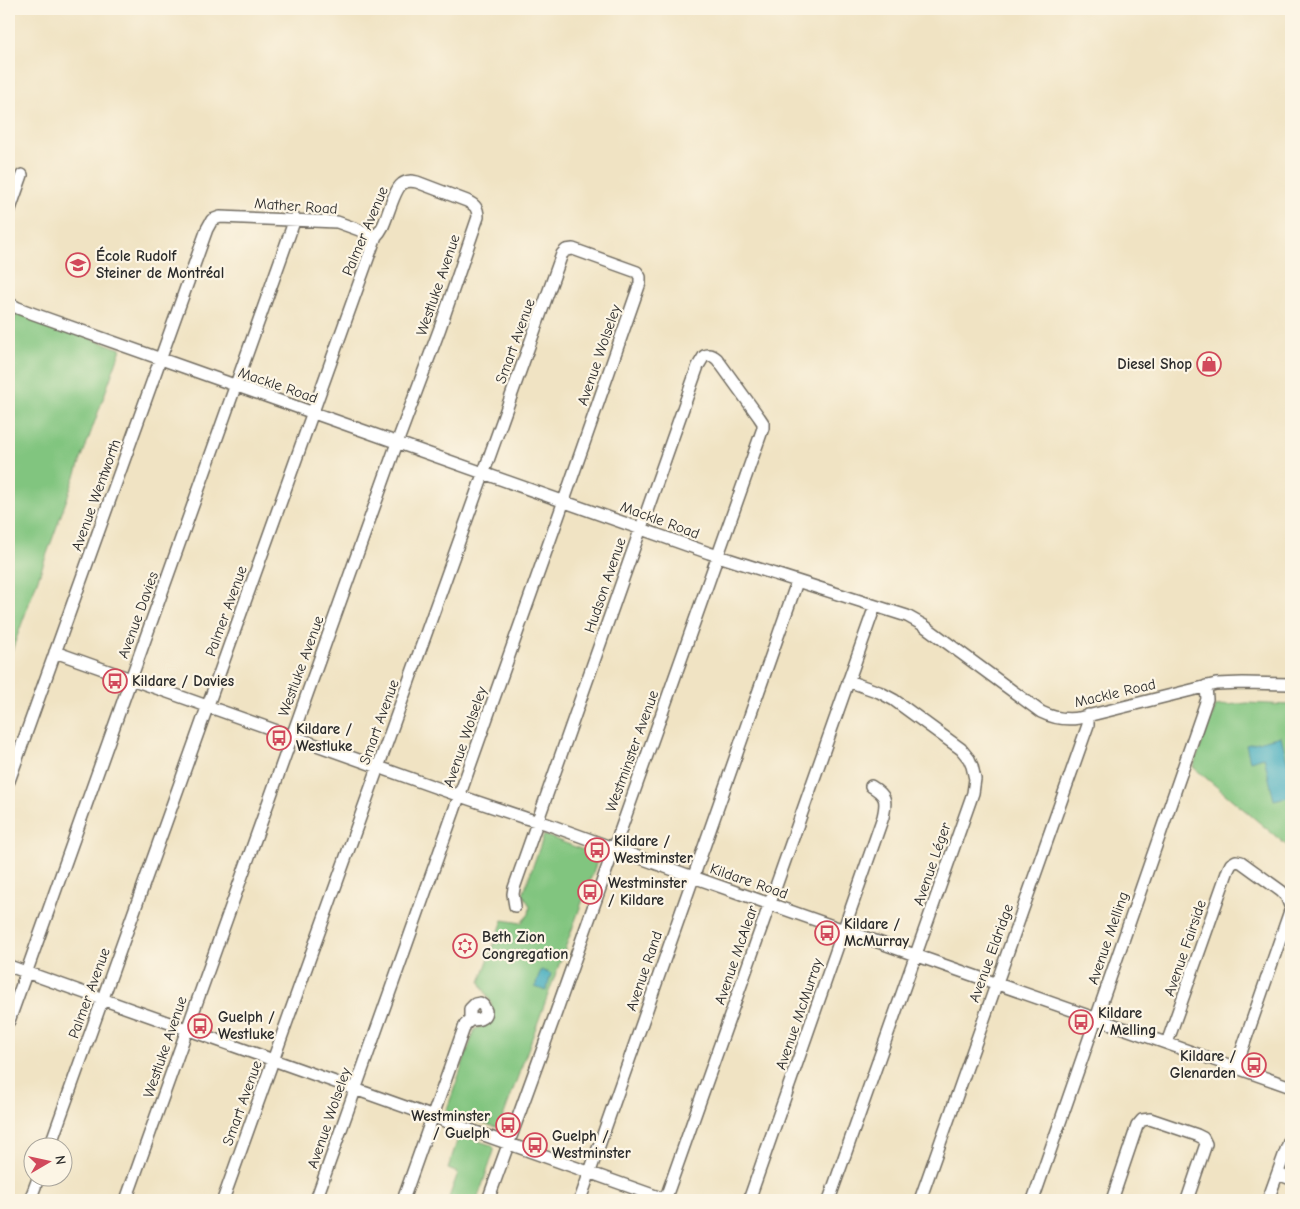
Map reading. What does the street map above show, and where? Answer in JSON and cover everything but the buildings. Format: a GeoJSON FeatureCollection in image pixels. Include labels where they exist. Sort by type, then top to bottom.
{"type":"FeatureCollection","features":[{"type":"Feature","properties":{"kind":"street"},"geometry":{"type":"LineString","coordinates":[[9,212],[22,175]]}},
{"type":"Feature","properties":{"kind":"street","name":"Palmer Avenue"},"geometry":{"type":"LineString","coordinates":[[54,1136],[376,236],[383,227],[400,185],[410,180],[440,191]]}},
{"type":"Feature","properties":{"kind":"street","name":"Westluke Avenue"},"geometry":{"type":"LineString","coordinates":[[126,1200],[440,328],[478,217],[478,210],[474,205],[440,191]]}},
{"type":"Feature","properties":{"kind":"street","name":"Mather Road"},"geometry":{"type":"LineString","coordinates":[[212,220],[220,217],[337,222],[376,236]]}},
{"type":"Feature","properties":{"kind":"street","name":"Avenue Wentworth"},"geometry":{"type":"LineString","coordinates":[[9,781],[207,229],[212,220]]}},
{"type":"Feature","properties":{"kind":"street","name":"Avenue Davies"},"geometry":{"type":"LineString","coordinates":[[9,1021],[295,220]]}},
{"type":"Feature","properties":{"kind":"street","name":"Avenue Wolseley"},"geometry":{"type":"LineString","coordinates":[[316,1200],[640,283],[640,277],[637,272],[622,266],[573,249],[566,250],[562,254]]}},
{"type":"Feature","properties":{"kind":"street","name":"Smart Avenue"},"geometry":{"type":"LineString","coordinates":[[223,1200],[562,254]]}},
{"type":"Feature","properties":{"kind":"street","name":"Mackle Road"},"geometry":{"type":"LineString","coordinates":[[9,303],[34,314],[236,387],[718,556],[907,616],[919,622],[1045,714],[1063,718],[1075,718],[1206,686],[1236,683],[1291,684]]}},
{"type":"Feature","properties":{"kind":"street","name":"Hudson Avenue"},"geometry":{"type":"LineString","coordinates":[[515,906],[513,898],[514,888],[702,359],[705,356],[710,355],[717,359],[760,417],[763,425]]}},
{"type":"Feature","properties":{"kind":"street","name":"Westminster Avenue"},"geometry":{"type":"LineString","coordinates":[[488,1200],[763,425]]}},
{"type":"Feature","properties":{"kind":"street","name":"Avenue Rand"},"geometry":{"type":"LineString","coordinates":[[580,1200],[797,582]]}},
{"type":"Feature","properties":{"kind":"street","name":"Avenue McAlear"},"geometry":{"type":"LineString","coordinates":[[666,1200],[874,606]]}},
{"type":"Feature","properties":{"kind":"street","name":"Kildare Road"},"geometry":{"type":"LineString","coordinates":[[55,652],[1291,1087]]}},
{"type":"Feature","properties":{"kind":"street","name":"Avenue Léger"},"geometry":{"type":"LineString","coordinates":[[829,1200],[973,793],[975,779],[969,759],[961,748],[884,694],[848,681]]}},
{"type":"Feature","properties":{"kind":"street","name":"Avenue Melling"},"geometry":{"type":"LineString","coordinates":[[1033,1200],[1207,699],[1206,686]]}},
{"type":"Feature","properties":{"kind":"street","name":"Avenue Eldridge"},"geometry":{"type":"LineString","coordinates":[[920,1200],[1088,724],[1088,715]]}},
{"type":"Feature","properties":{"kind":"street","name":"Avenue McMurray"},"geometry":{"type":"LineString","coordinates":[[749,1200],[883,817],[886,805],[884,796],[871,786]]}},
{"type":"Feature","properties":{"kind":"street","name":"Avenue Fairside"},"geometry":{"type":"LineString","coordinates":[[1167,1043],[1231,864],[1236,861],[1241,862],[1286,896],[1291,908],[1236,1067]]}},
{"type":"Feature","properties":{"kind":"street"},"geometry":{"type":"LineString","coordinates":[[9,966],[666,1200]]}},
{"type":"Feature","properties":{"kind":"street"},"geometry":{"type":"LineString","coordinates":[[403,1200],[465,1025],[470,1020]]}},
{"type":"Feature","properties":{"kind":"street"},"geometry":{"type":"LineString","coordinates":[[1112,1200],[1137,1126],[1142,1120],[1150,1119],[1203,1138],[1206,1144],[1187,1200]]}},
{"type":"Feature","properties":{"kind":"street"},"geometry":{"type":"LineString","coordinates":[[1268,1200],[1291,1136]]}},
{"type":"Feature","properties":{"kind":"street"},"geometry":{"type":"LineString","coordinates":[[1278,1174],[1291,1179]]}},
{"type":"Feature","properties":{"kind":"street"},"geometry":{"type":"LineString","coordinates":[[30,1200],[35,1186]]}},
{"type":"Feature","properties":{"kind":"green space"},"geometry":{"type":"Polygon","coordinates":[[[17,313],[121,349],[9,659],[9,336],[17,313]]]}},
{"type":"Feature","properties":{"kind":"green space"},"geometry":{"type":"Polygon","coordinates":[[[1247,703],[1291,705],[1291,849],[1193,767],[1216,706],[1247,703]]]}},
{"type":"Feature","properties":{"kind":"green space"},"geometry":{"type":"Polygon","coordinates":[[[544,835],[599,856],[499,1128],[446,1112],[475,1029],[486,1025],[492,1016],[491,1003],[480,982],[503,920],[521,923],[529,914],[530,906],[523,894],[544,835]]]}},
{"type":"Feature","properties":{"kind":"green space"},"geometry":{"type":"Polygon","coordinates":[[[459,1135],[491,1145],[494,1148],[477,1200],[448,1200],[458,1173],[448,1169],[459,1135]]]}},
{"type":"Feature","properties":{"kind":"water"},"geometry":{"type":"Polygon","coordinates":[[[1281,736],[1291,776],[1291,796],[1274,800],[1264,757],[1250,761],[1246,745],[1281,736]]]}},
{"type":"Feature","properties":{"kind":"water"},"geometry":{"type":"Polygon","coordinates":[[[541,970],[551,974],[546,991],[535,987],[541,970]]]}},
{"type":"Feature","properties":{"kind":"place","name":"École Rudolf Steiner de Montréal"},"geometry":{"type":"Point","coordinates":[78,265]}},
{"type":"Feature","properties":{"kind":"place","name":"Diesel Shop"},"geometry":{"type":"Point","coordinates":[1209,364]}},
{"type":"Feature","properties":{"kind":"place","name":"Kildare / Davies"},"geometry":{"type":"Point","coordinates":[115,681]}},
{"type":"Feature","properties":{"kind":"place","name":"Kildare / Westluke"},"geometry":{"type":"Point","coordinates":[279,738]}},
{"type":"Feature","properties":{"kind":"place","name":"Kildare / Westminster"},"geometry":{"type":"Point","coordinates":[597,850]}},
{"type":"Feature","properties":{"kind":"place","name":"Westminster / Kildare"},"geometry":{"type":"Point","coordinates":[590,892]}},
{"type":"Feature","properties":{"kind":"place","name":"Kildare / McMurray"},"geometry":{"type":"Point","coordinates":[827,933]}},
{"type":"Feature","properties":{"kind":"place","name":"Beth Zion Congregation"},"geometry":{"type":"Point","coordinates":[465,946]}},
{"type":"Feature","properties":{"kind":"place","name":"Kildare / Melling"},"geometry":{"type":"Point","coordinates":[1081,1022]}},
{"type":"Feature","properties":{"kind":"place","name":"Guelph / Westluke"},"geometry":{"type":"Point","coordinates":[200,1026]}},
{"type":"Feature","properties":{"kind":"place","name":"Kildare / Glenarden"},"geometry":{"type":"Point","coordinates":[1254,1065]}},
{"type":"Feature","properties":{"kind":"place","name":"Westminster / Guelph"},"geometry":{"type":"Point","coordinates":[508,1125]}},
{"type":"Feature","properties":{"kind":"place","name":"Guelph / Westminster"},"geometry":{"type":"Point","coordinates":[535,1145]}}]}
